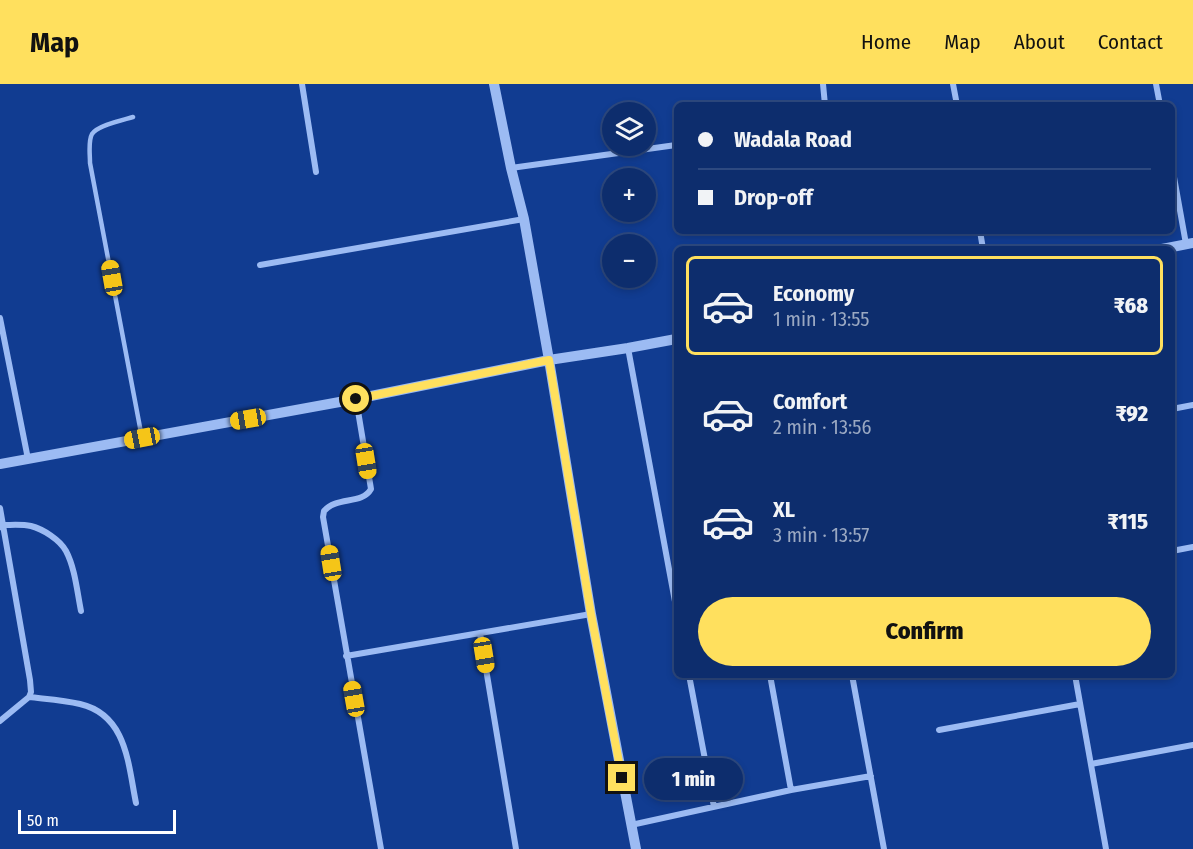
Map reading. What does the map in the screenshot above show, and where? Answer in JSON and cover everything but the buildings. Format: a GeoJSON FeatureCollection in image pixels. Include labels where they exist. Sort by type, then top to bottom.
{"type":"FeatureCollection","features":[{"type":"Feature","properties":{"kind":"street"},"geometry":{"type":"LineString","coordinates":[[302,84],[316,172]]}},
{"type":"Feature","properties":{"kind":"street"},"geometry":{"type":"LineString","coordinates":[[494,84],[524,219],[591,614],[636,849]]}},
{"type":"Feature","properties":{"kind":"street"},"geometry":{"type":"LineString","coordinates":[[823,84],[825,102]]}},
{"type":"Feature","properties":{"kind":"street"},"geometry":{"type":"LineString","coordinates":[[953,84],[956,102]]}},
{"type":"Feature","properties":{"kind":"street"},"geometry":{"type":"LineString","coordinates":[[1156,84],[1159,102]]}},
{"type":"Feature","properties":{"kind":"street"},"geometry":{"type":"LineString","coordinates":[[511,168],[674,145]]}},
{"type":"Feature","properties":{"kind":"street"},"geometry":{"type":"LineString","coordinates":[[1175,179],[1190,244],[1175,247]]}},
{"type":"Feature","properties":{"kind":"street"},"geometry":{"type":"LineString","coordinates":[[260,265],[524,219]]}},
{"type":"Feature","properties":{"kind":"street"},"geometry":{"type":"LineString","coordinates":[[0,318],[28,459]]}},
{"type":"Feature","properties":{"kind":"street"},"geometry":{"type":"LineString","coordinates":[[0,464],[356,399],[549,360],[674,339]]}},
{"type":"Feature","properties":{"kind":"street"},"geometry":{"type":"LineString","coordinates":[[628,348],[674,596]]}},
{"type":"Feature","properties":{"kind":"street"},"geometry":{"type":"LineString","coordinates":[[356,399],[371,489],[363,497],[334,503],[327,507],[323,517],[381,849]]}},
{"type":"Feature","properties":{"kind":"street"},"geometry":{"type":"LineString","coordinates":[[1175,408],[1193,405]]}},
{"type":"Feature","properties":{"kind":"street"},"geometry":{"type":"LineString","coordinates":[[0,508],[1,526],[31,692],[29,698],[0,721]]}},
{"type":"Feature","properties":{"kind":"street"},"geometry":{"type":"LineString","coordinates":[[1,526],[32,526],[47,533],[65,549],[81,611]]}},
{"type":"Feature","properties":{"kind":"street"},"geometry":{"type":"LineString","coordinates":[[1175,550],[1193,547]]}},
{"type":"Feature","properties":{"kind":"street"},"geometry":{"type":"LineString","coordinates":[[346,656],[591,614]]}},
{"type":"Feature","properties":{"kind":"street"},"geometry":{"type":"LineString","coordinates":[[480,633],[516,849]]}},
{"type":"Feature","properties":{"kind":"street"},"geometry":{"type":"LineString","coordinates":[[690,678],[714,807]]}},
{"type":"Feature","properties":{"kind":"street"},"geometry":{"type":"LineString","coordinates":[[771,678],[791,790]]}},
{"type":"Feature","properties":{"kind":"street"},"geometry":{"type":"LineString","coordinates":[[853,678],[884,849]]}},
{"type":"Feature","properties":{"kind":"street"},"geometry":{"type":"LineString","coordinates":[[1076,678],[1106,849]]}},
{"type":"Feature","properties":{"kind":"street"},"geometry":{"type":"LineString","coordinates":[[29,698],[83,704],[105,714],[120,735],[136,803]]}},
{"type":"Feature","properties":{"kind":"street"},"geometry":{"type":"LineString","coordinates":[[939,730],[1080,704]]}},
{"type":"Feature","properties":{"kind":"street"},"geometry":{"type":"LineString","coordinates":[[1091,764],[1193,745]]}},
{"type":"Feature","properties":{"kind":"street"},"geometry":{"type":"LineString","coordinates":[[631,825],[791,790],[871,776]]}},
{"type":"Feature","properties":{"kind":"lane"},"geometry":{"type":"LineString","coordinates":[[133,117],[97,129],[91,135],[90,163],[142,438]]}},
{"type":"Feature","properties":{"kind":"route"},"geometry":{"type":"LineString","coordinates":[[356,399],[549,360],[591,614],[622,778]]}}]}
